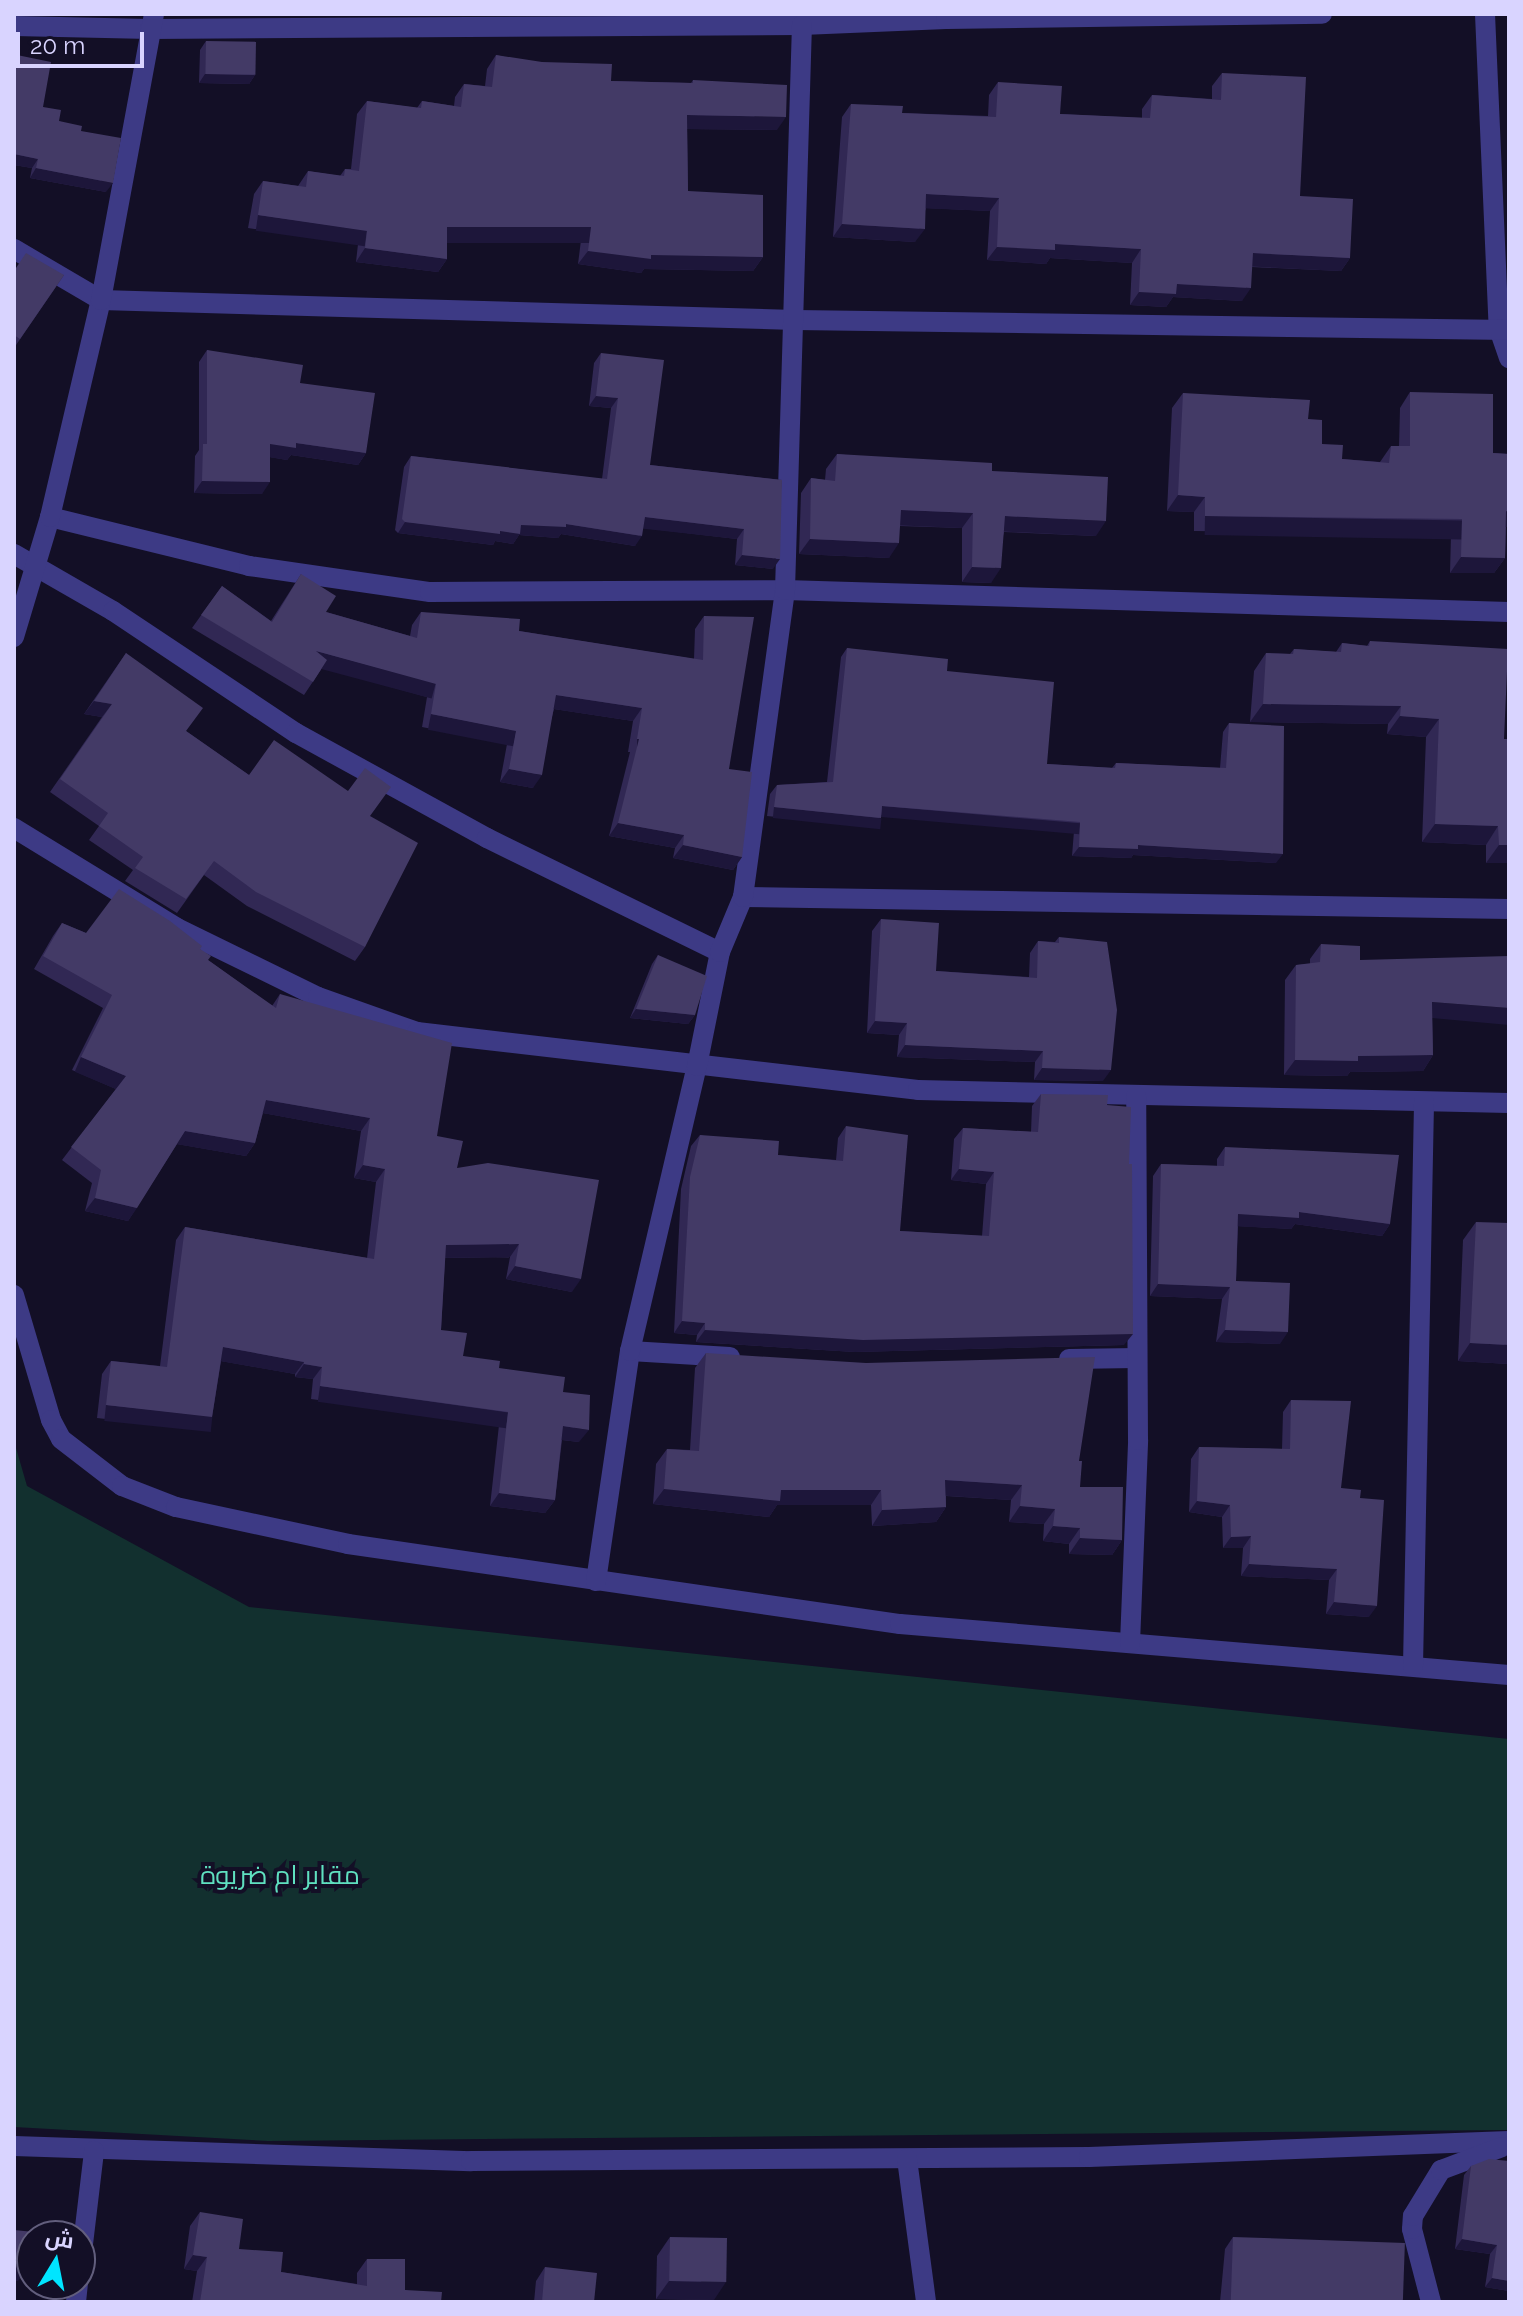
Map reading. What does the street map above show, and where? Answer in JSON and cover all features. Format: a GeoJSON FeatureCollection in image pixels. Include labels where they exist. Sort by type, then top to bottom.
{"type":"FeatureCollection","features":[{"type":"Feature","properties":{"kind":"street"},"geometry":{"type":"LineString","coordinates":[[14,26],[152,22],[802,25],[946,16],[1322,14]]}},
{"type":"Feature","properties":{"kind":"street"},"geometry":{"type":"LineString","coordinates":[[1485,14],[1504,330],[1509,358]]}},
{"type":"Feature","properties":{"kind":"street"},"geometry":{"type":"LineString","coordinates":[[14,637],[50,517],[101,300],[152,22]]}},
{"type":"Feature","properties":{"kind":"street"},"geometry":{"type":"LineString","coordinates":[[596,1581],[630,1351],[697,1066],[720,952],[743,897],[785,590],[802,25]]}},
{"type":"Feature","properties":{"kind":"street"},"geometry":{"type":"LineString","coordinates":[[14,249],[101,300],[795,320],[1504,330]]}},
{"type":"Feature","properties":{"kind":"street"},"geometry":{"type":"LineString","coordinates":[[50,517],[249,566],[406,590],[785,590],[1509,612]]}},
{"type":"Feature","properties":{"kind":"street"},"geometry":{"type":"LineString","coordinates":[[14,554],[113,611],[296,733],[487,838],[720,952]]}},
{"type":"Feature","properties":{"kind":"street"},"geometry":{"type":"LineString","coordinates":[[14,828],[177,928],[318,997],[417,1032],[918,1090],[1509,1103]]}},
{"type":"Feature","properties":{"kind":"street"},"geometry":{"type":"LineString","coordinates":[[743,897],[1509,909]]}},
{"type":"Feature","properties":{"kind":"street"},"geometry":{"type":"LineString","coordinates":[[1130,1643],[1137,1358],[1136,1096]]}},
{"type":"Feature","properties":{"kind":"street"},"geometry":{"type":"LineString","coordinates":[[1413,1666],[1424,1102]]}},
{"type":"Feature","properties":{"kind":"street"},"geometry":{"type":"LineString","coordinates":[[14,1295],[51,1420],[61,1439],[122,1486],[176,1507],[348,1544],[900,1624],[1509,1675]]}},
{"type":"Feature","properties":{"kind":"street"},"geometry":{"type":"LineString","coordinates":[[630,1351],[750,1358]]}},
{"type":"Feature","properties":{"kind":"street"},"geometry":{"type":"LineString","coordinates":[[1044,1360],[1137,1358]]}},
{"type":"Feature","properties":{"kind":"street"},"geometry":{"type":"LineString","coordinates":[[14,2146],[471,2161],[1089,2157],[1509,2143]]}},
{"type":"Feature","properties":{"kind":"street"},"geometry":{"type":"LineString","coordinates":[[1431,2302],[1412,2229],[1413,2216],[1441,2170],[1509,2143]]}},
{"type":"Feature","properties":{"kind":"street"},"geometry":{"type":"LineString","coordinates":[[86,2220],[94,2151]]}},
{"type":"Feature","properties":{"kind":"street"},"geometry":{"type":"LineString","coordinates":[[907,2159],[926,2302]]}},
{"type":"Feature","properties":{"kind":"green space","name":"مقابر ام ضريوة"},"geometry":{"type":"Polygon","coordinates":[[[14,1441],[27,1486],[249,1607],[1509,1739],[1509,2130],[268,2141],[14,2127],[14,1441]]]}},
{"type":"Feature","properties":{"kind":"building"},"geometry":{"type":"Polygon","coordinates":[[[206,41],[256,42],[255,75],[205,74],[206,41]]]}},
{"type":"Feature","properties":{"kind":"building"},"geometry":{"type":"Polygon","coordinates":[[[17,55],[51,62],[43,107],[61,110],[59,121],[82,126],[81,131],[121,138],[113,183],[36,168],[38,159],[14,154],[14,71],[17,55]]]}},
{"type":"Feature","properties":{"kind":"building"},"geometry":{"type":"Polygon","coordinates":[[[496,55],[542,62],[612,64],[611,81],[693,83],[693,80],[787,85],[786,117],[687,115],[688,191],[763,195],[763,257],[651,255],[651,259],[588,251],[591,227],[447,227],[447,259],[365,248],[367,231],[258,215],[263,181],[306,187],[308,171],[344,176],[345,169],[359,171],[367,101],[421,108],[422,101],[461,107],[464,84],[492,87],[496,55]]]}},
{"type":"Feature","properties":{"kind":"building"},"geometry":{"type":"Polygon","coordinates":[[[1222,73],[1306,77],[1300,196],[1353,199],[1350,258],[1253,253],[1251,288],[1177,284],[1176,294],[1139,292],[1141,249],[1055,244],[1055,250],[997,247],[999,198],[926,194],[925,229],[842,224],[851,104],[903,106],[902,113],[996,117],[998,82],[1062,86],[1060,114],[1150,118],[1152,95],[1221,100],[1222,73]]]}},
{"type":"Feature","properties":{"kind":"building"},"geometry":{"type":"Polygon","coordinates":[[[26,253],[64,275],[20,339],[14,335],[14,271],[26,253]]]}},
{"type":"Feature","properties":{"kind":"building"},"geometry":{"type":"Polygon","coordinates":[[[207,350],[303,365],[300,383],[375,393],[366,453],[296,443],[296,448],[270,444],[270,482],[202,481],[203,444],[207,444],[207,350]]]}},
{"type":"Feature","properties":{"kind":"building"},"geometry":{"type":"Polygon","coordinates":[[[601,353],[664,360],[650,465],[782,480],[780,559],[742,555],[744,529],[645,517],[642,536],[566,524],[566,527],[521,525],[520,534],[500,531],[500,534],[405,522],[402,519],[411,456],[607,479],[618,398],[596,396],[601,353]]]}},
{"type":"Feature","properties":{"kind":"building"},"geometry":{"type":"Polygon","coordinates":[[[1410,392],[1493,394],[1493,453],[1509,454],[1505,558],[1461,557],[1462,519],[1205,516],[1205,497],[1178,495],[1183,393],[1310,400],[1308,419],[1322,420],[1322,444],[1343,445],[1342,459],[1389,463],[1391,446],[1410,446],[1410,392]]]}},
{"type":"Feature","properties":{"kind":"building"},"geometry":{"type":"Polygon","coordinates":[[[837,454],[992,463],[992,471],[1108,477],[1106,521],[1005,516],[1001,568],[972,567],[973,513],[901,510],[899,543],[810,539],[811,478],[835,481],[837,454]]]}},
{"type":"Feature","properties":{"kind":"building"},"geometry":{"type":"Polygon","coordinates":[[[301,574],[336,596],[326,612],[417,638],[421,612],[520,619],[519,631],[703,660],[704,616],[754,617],[729,769],[752,772],[742,857],[683,845],[684,835],[618,823],[639,739],[642,708],[556,695],[542,775],[509,769],[516,731],[431,714],[436,684],[316,651],[327,660],[313,682],[201,615],[222,586],[272,622],[301,574]]]}},
{"type":"Feature","properties":{"kind":"building"},"geometry":{"type":"Polygon","coordinates":[[[1370,641],[1508,649],[1504,739],[1509,739],[1509,845],[1499,845],[1498,826],[1435,824],[1439,719],[1400,716],[1401,706],[1263,704],[1266,653],[1293,654],[1294,649],[1341,652],[1342,643],[1369,646],[1370,641]]]}},
{"type":"Feature","properties":{"kind":"building"},"geometry":{"type":"Polygon","coordinates":[[[847,648],[948,659],[947,671],[1054,682],[1047,764],[1115,768],[1116,763],[1226,768],[1229,723],[1284,726],[1283,854],[1138,845],[1138,849],[1079,847],[1080,822],[882,806],[881,818],[774,807],[777,785],[833,782],[847,648]]]}},
{"type":"Feature","properties":{"kind":"building"},"geometry":{"type":"Polygon","coordinates":[[[126,653],[203,708],[186,731],[249,775],[274,740],[348,791],[365,768],[391,787],[370,816],[418,843],[365,947],[256,892],[214,861],[186,899],[135,868],[143,857],[99,826],[108,813],[60,779],[112,704],[94,701],[126,653]]]}},
{"type":"Feature","properties":{"kind":"building"},"geometry":{"type":"Polygon","coordinates":[[[119,889],[170,921],[202,946],[200,949],[211,956],[208,960],[276,1008],[280,994],[452,1043],[437,1136],[463,1141],[457,1168],[488,1163],[599,1180],[581,1279],[515,1266],[519,1244],[446,1245],[441,1330],[467,1333],[463,1356],[500,1361],[499,1368],[565,1377],[563,1392],[590,1395],[589,1430],[563,1426],[555,1500],[499,1493],[508,1412],[320,1386],[322,1367],[304,1362],[223,1347],[212,1417],[106,1405],[111,1361],[167,1367],[185,1227],[374,1259],[385,1169],[363,1165],[370,1118],[266,1100],[255,1143],[185,1131],[137,1208],[95,1198],[101,1170],[71,1147],[126,1076],[81,1057],[112,995],[43,956],[62,923],[86,933],[119,889]]]}},
{"type":"Feature","properties":{"kind":"building"},"geometry":{"type":"Polygon","coordinates":[[[881,919],[939,923],[936,971],[1037,978],[1038,941],[1059,943],[1059,937],[1107,942],[1117,1010],[1111,1070],[1042,1068],[1043,1051],[905,1045],[907,1023],[875,1021],[881,919]]]}},
{"type":"Feature","properties":{"kind":"building"},"geometry":{"type":"Polygon","coordinates":[[[1321,944],[1360,946],[1360,960],[1509,956],[1509,1008],[1432,1002],[1433,1055],[1358,1056],[1358,1061],[1295,1060],[1296,965],[1320,962],[1321,944]]]}},
{"type":"Feature","properties":{"kind":"building"},"geometry":{"type":"Polygon","coordinates":[[[658,955],[707,976],[695,1015],[636,1009],[658,955]]]}},
{"type":"Feature","properties":{"kind":"building"},"geometry":{"type":"Polygon","coordinates":[[[1041,1094],[1108,1095],[1107,1105],[1131,1107],[1129,1164],[1132,1164],[1133,1334],[863,1340],[705,1330],[705,1323],[682,1321],[690,1177],[700,1135],[779,1141],[778,1155],[843,1161],[846,1126],[908,1135],[900,1231],[989,1236],[994,1172],[959,1169],[963,1128],[1038,1132],[1041,1094]]]}},
{"type":"Feature","properties":{"kind":"building"},"geometry":{"type":"Polygon","coordinates":[[[1225,1147],[1399,1155],[1390,1224],[1299,1212],[1299,1218],[1238,1214],[1236,1281],[1290,1283],[1288,1332],[1225,1330],[1230,1287],[1158,1284],[1161,1164],[1224,1166],[1225,1147]]]}},
{"type":"Feature","properties":{"kind":"building"},"geometry":{"type":"Polygon","coordinates":[[[1476,1222],[1509,1223],[1509,1345],[1470,1343],[1476,1222]]]}},
{"type":"Feature","properties":{"kind":"building"},"geometry":{"type":"Polygon","coordinates":[[[706,1353],[866,1363],[1095,1357],[1079,1461],[1082,1461],[1080,1487],[1123,1487],[1122,1540],[1080,1538],[1080,1528],[1053,1526],[1055,1509],[1020,1506],[1022,1485],[945,1480],[946,1507],[882,1510],[881,1490],[781,1490],[780,1501],[664,1489],[667,1449],[699,1451],[706,1353]]]}},
{"type":"Feature","properties":{"kind":"building"},"geometry":{"type":"Polygon","coordinates":[[[1291,1400],[1351,1401],[1341,1488],[1361,1490],[1360,1498],[1384,1500],[1377,1606],[1334,1602],[1337,1569],[1249,1564],[1251,1536],[1231,1537],[1230,1505],[1197,1501],[1199,1447],[1290,1449],[1291,1400]]]}},
{"type":"Feature","properties":{"kind":"building"},"geometry":{"type":"Polygon","coordinates":[[[1489,2159],[1509,2161],[1509,2281],[1492,2278],[1497,2245],[1462,2239],[1471,2166],[1489,2159]]]}},
{"type":"Feature","properties":{"kind":"building"},"geometry":{"type":"Polygon","coordinates":[[[200,2212],[243,2219],[239,2249],[283,2252],[281,2272],[367,2286],[367,2259],[405,2259],[405,2290],[442,2292],[441,2302],[200,2302],[207,2257],[193,2255],[200,2212]]]}},
{"type":"Feature","properties":{"kind":"building"},"geometry":{"type":"Polygon","coordinates":[[[14,2230],[16,2264],[14,2264],[14,2230]]]}},
{"type":"Feature","properties":{"kind":"building"},"geometry":{"type":"Polygon","coordinates":[[[670,2237],[727,2238],[726,2282],[669,2281],[670,2237]]]}},
{"type":"Feature","properties":{"kind":"building"},"geometry":{"type":"Polygon","coordinates":[[[1233,2237],[1405,2243],[1403,2302],[1231,2302],[1233,2237]]]}},
{"type":"Feature","properties":{"kind":"building"},"geometry":{"type":"Polygon","coordinates":[[[545,2267],[597,2273],[594,2302],[542,2302],[545,2267]]]}}]}
